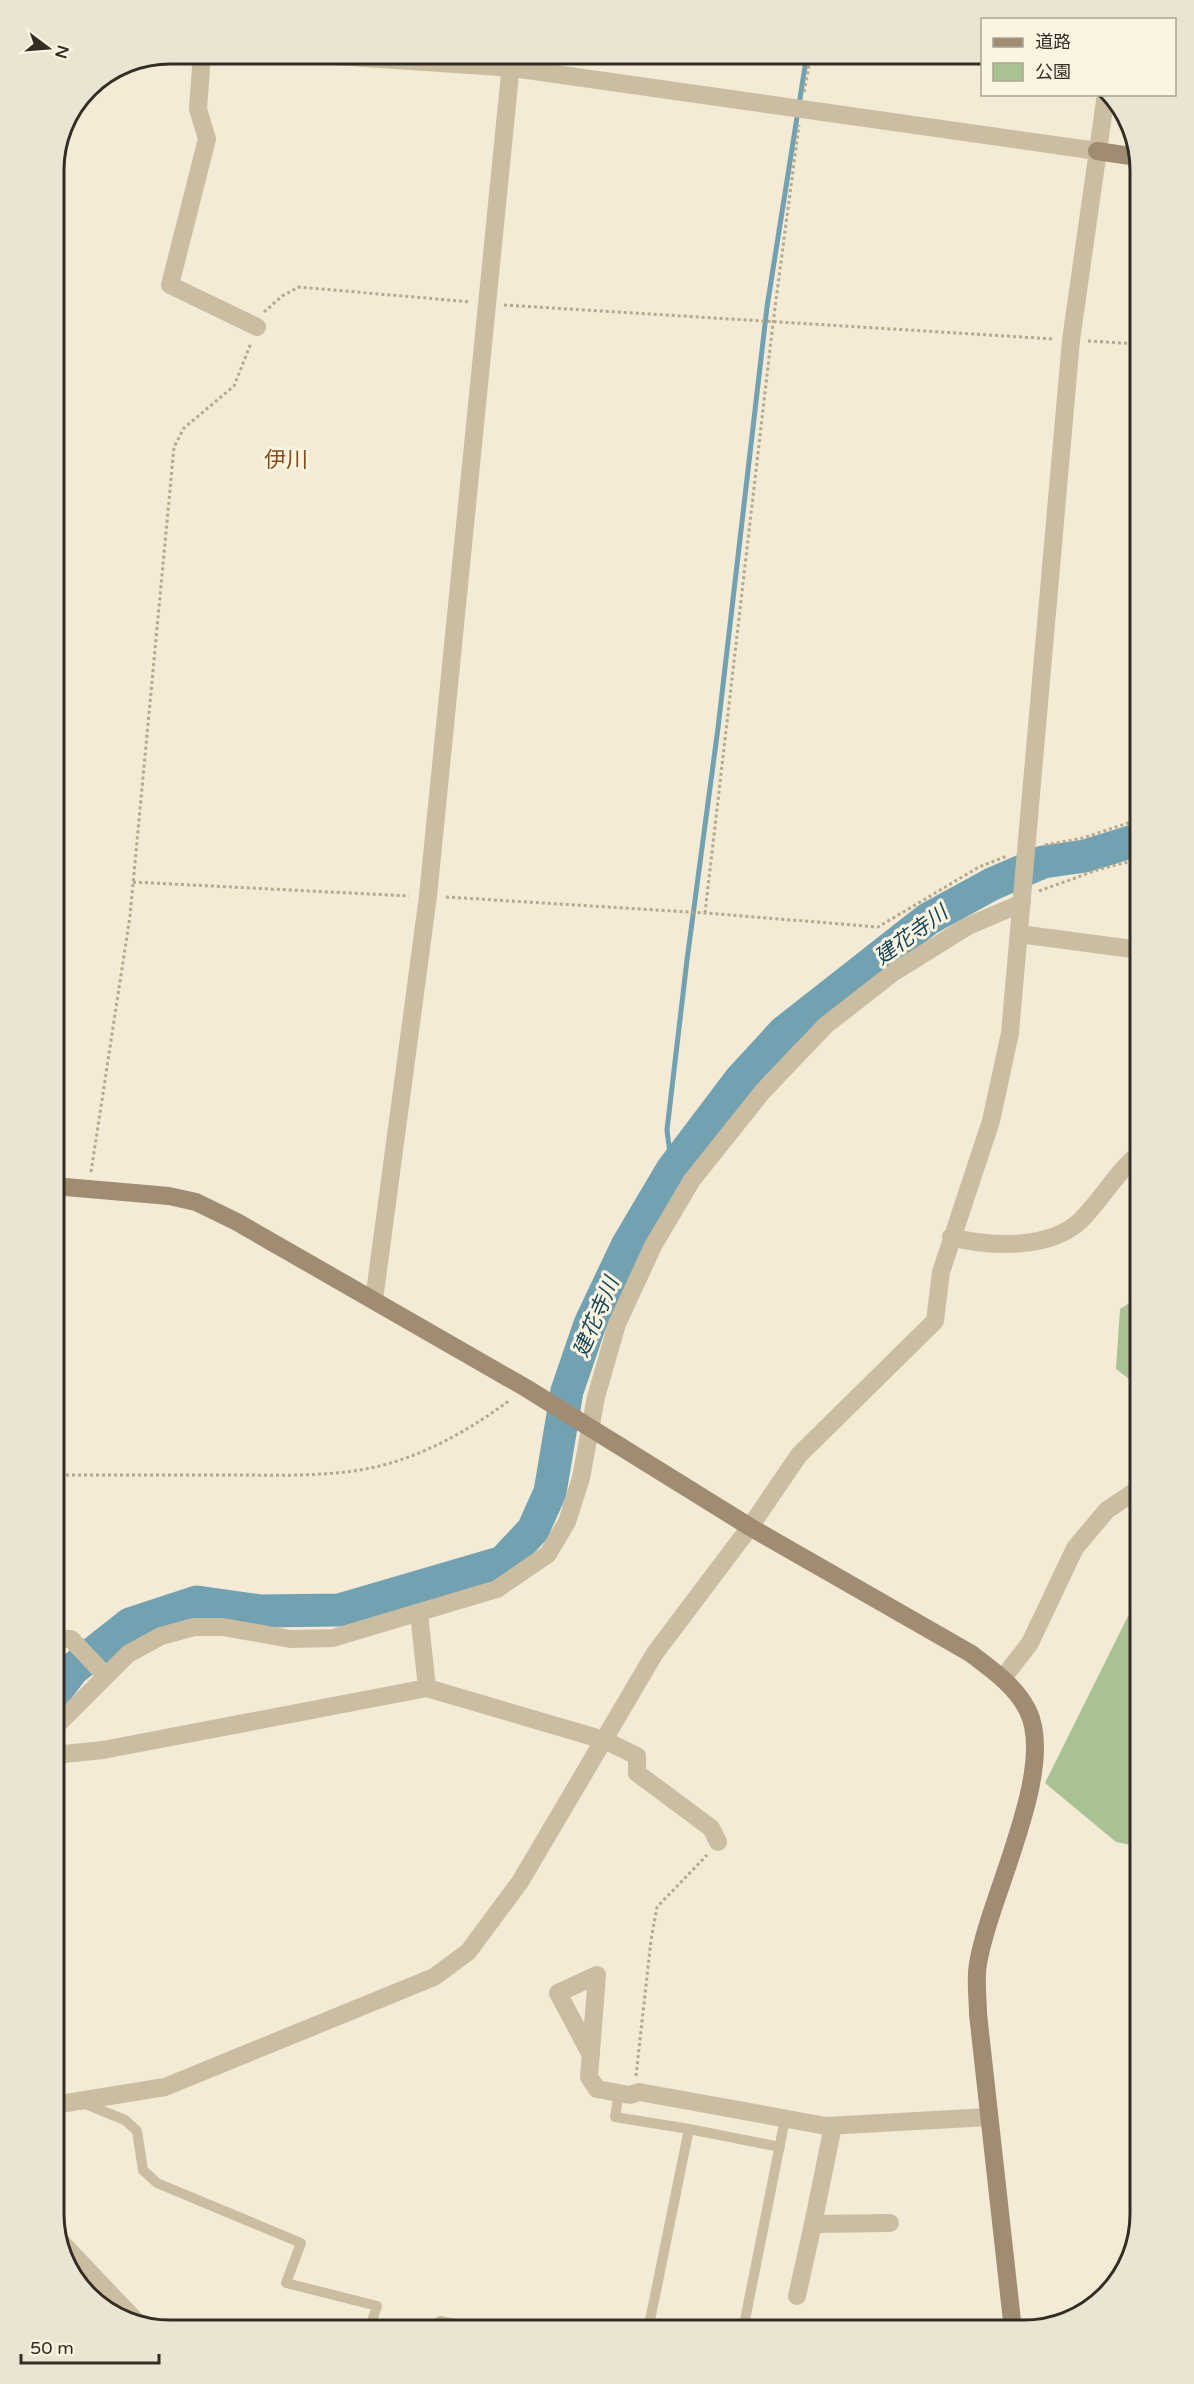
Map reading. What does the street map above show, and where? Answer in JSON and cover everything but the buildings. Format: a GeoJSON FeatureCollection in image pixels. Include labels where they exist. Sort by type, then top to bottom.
{"type":"FeatureCollection","features":[{"type":"Feature","properties":{"kind":"street"},"geometry":{"type":"LineString","coordinates":[[201,65],[198,109],[207,139],[170,285],[257,327]]}},
{"type":"Feature","properties":{"kind":"street"},"geometry":{"type":"LineString","coordinates":[[374,1300],[428,896],[486,304],[513,65]]}},
{"type":"Feature","properties":{"kind":"street"},"geometry":{"type":"LineString","coordinates":[[537,65],[801,109],[1129,156]]}},
{"type":"Feature","properties":{"kind":"street"},"geometry":{"type":"LineString","coordinates":[[64,2103],[165,2087],[434,1977],[468,1952],[520,1882],[655,1653],[750,1527],[799,1455],[935,1321],[940,1272],[991,1121],[1010,1033],[1071,340],[1104,103]]}},
{"type":"Feature","properties":{"kind":"street"},"geometry":{"type":"LineString","coordinates":[[64,1717],[128,1654],[161,1636],[194,1627],[223,1627],[291,1639],[333,1638],[497,1589],[548,1554],[567,1522],[587,1427],[617,1324],[652,1246],[692,1180],[764,1091],[826,1025],[894,972],[969,926],[1022,903]]}},
{"type":"Feature","properties":{"kind":"street"},"geometry":{"type":"LineString","coordinates":[[1019,933],[1130,949]]}},
{"type":"Feature","properties":{"kind":"street"},"geometry":{"type":"LineString","coordinates":[[951,1237],[998,1244],[1055,1235],[1081,1221],[1130,1165]]}},
{"type":"Feature","properties":{"kind":"street"},"geometry":{"type":"LineString","coordinates":[[65,1187],[169,1196],[196,1202],[237,1222],[526,1388],[750,1527],[970,1653],[1003,1678],[1028,1710],[1036,1739],[1036,1759],[1032,1782],[978,1964],[978,2014],[1012,2320]]}},
{"type":"Feature","properties":{"kind":"street"},"geometry":{"type":"LineString","coordinates":[[1003,1678],[1030,1643],[1075,1548],[1107,1510],[1130,1495]]}},
{"type":"Feature","properties":{"kind":"street"},"geometry":{"type":"LineString","coordinates":[[419,1613],[427,1688]]}},
{"type":"Feature","properties":{"kind":"street"},"geometry":{"type":"LineString","coordinates":[[64,1639],[71,1639],[105,1675]]}},
{"type":"Feature","properties":{"kind":"street"},"geometry":{"type":"LineString","coordinates":[[64,1754],[103,1750],[427,1688],[604,1740],[637,1756],[637,1773],[711,1828],[718,1842]]}},
{"type":"Feature","properties":{"kind":"street"},"geometry":{"type":"LineString","coordinates":[[591,2055],[590,2077],[597,2090],[624,2094],[639,2092],[833,2126],[989,2117]]}},
{"type":"Feature","properties":{"kind":"street"},"geometry":{"type":"LineString","coordinates":[[796,2296],[833,2126]]}},
{"type":"Feature","properties":{"kind":"street"},"geometry":{"type":"LineString","coordinates":[[813,2224],[890,2223]]}},
{"type":"Feature","properties":{"kind":"street"},"geometry":{"type":"LineString","coordinates":[[74,2255],[125,2309]]}},
{"type":"Feature","properties":{"kind":"lane"},"geometry":{"type":"LineString","coordinates":[[624,2094],[615,2117],[780,2147]]}},
{"type":"Feature","properties":{"kind":"lane"},"geometry":{"type":"LineString","coordinates":[[80,2101],[125,2120],[137,2131],[143,2170],[157,2183],[301,2243],[286,2283],[377,2307],[373,2319]]}},
{"type":"Feature","properties":{"kind":"lane"},"geometry":{"type":"LineString","coordinates":[[745,2320],[785,2119]]}},
{"type":"Feature","properties":{"kind":"lane"},"geometry":{"type":"LineString","coordinates":[[650,2320],[688,2129]]}},
{"type":"Feature","properties":{"kind":"path"},"geometry":{"type":"LineString","coordinates":[[705,913],[773,324],[801,109],[809,65]]}},
{"type":"Feature","properties":{"kind":"path"},"geometry":{"type":"LineString","coordinates":[[88,1189],[130,916],[174,447],[184,428],[234,386],[261,315],[282,296],[299,287],[486,304],[773,324],[1130,343]]}},
{"type":"Feature","properties":{"kind":"path"},"geometry":{"type":"LineString","coordinates":[[133,882],[428,896],[705,913],[878,927],[979,867],[1026,848],[1083,838],[1130,822]]}},
{"type":"Feature","properties":{"kind":"path"},"geometry":{"type":"LineString","coordinates":[[1022,903],[1036,892],[1130,862]]}},
{"type":"Feature","properties":{"kind":"path"},"geometry":{"type":"LineString","coordinates":[[64,1474],[261,1475],[349,1472],[394,1462],[434,1445],[478,1424],[526,1388]]}},
{"type":"Feature","properties":{"kind":"path"},"geometry":{"type":"LineString","coordinates":[[624,2094],[636,2080],[651,1940],[657,1907],[718,1842]]}},
{"type":"Feature","properties":{"kind":"green space"},"geometry":{"type":"Polygon","coordinates":[[[1130,1302],[1130,1380],[1116,1369],[1120,1309],[1130,1302]]]}},
{"type":"Feature","properties":{"kind":"green space"},"geometry":{"type":"Polygon","coordinates":[[[1130,1612],[1130,1845],[1116,1842],[1045,1783],[1130,1612]]]}},
{"type":"Feature","properties":{"kind":"waterway"},"geometry":{"type":"LineString","coordinates":[[672,1170],[667,1130],[687,960],[718,728],[767,307],[805,65]]}},
{"type":"Feature","properties":{"kind":"waterway","name":"建花寺川"},"geometry":{"type":"LineString","coordinates":[[64,1681],[73,1669],[130,1624],[197,1602],[261,1611],[339,1610],[503,1562],[533,1530],[550,1492],[567,1391],[590,1324],[627,1246],[672,1170],[740,1080],[784,1032],[928,919],[992,884],[1043,862],[1085,856],[1130,842]]}},
{"type":"Feature","properties":{"kind":"district","name":"伊川"},"geometry":{"type":"Point","coordinates":[286,459]}}]}
